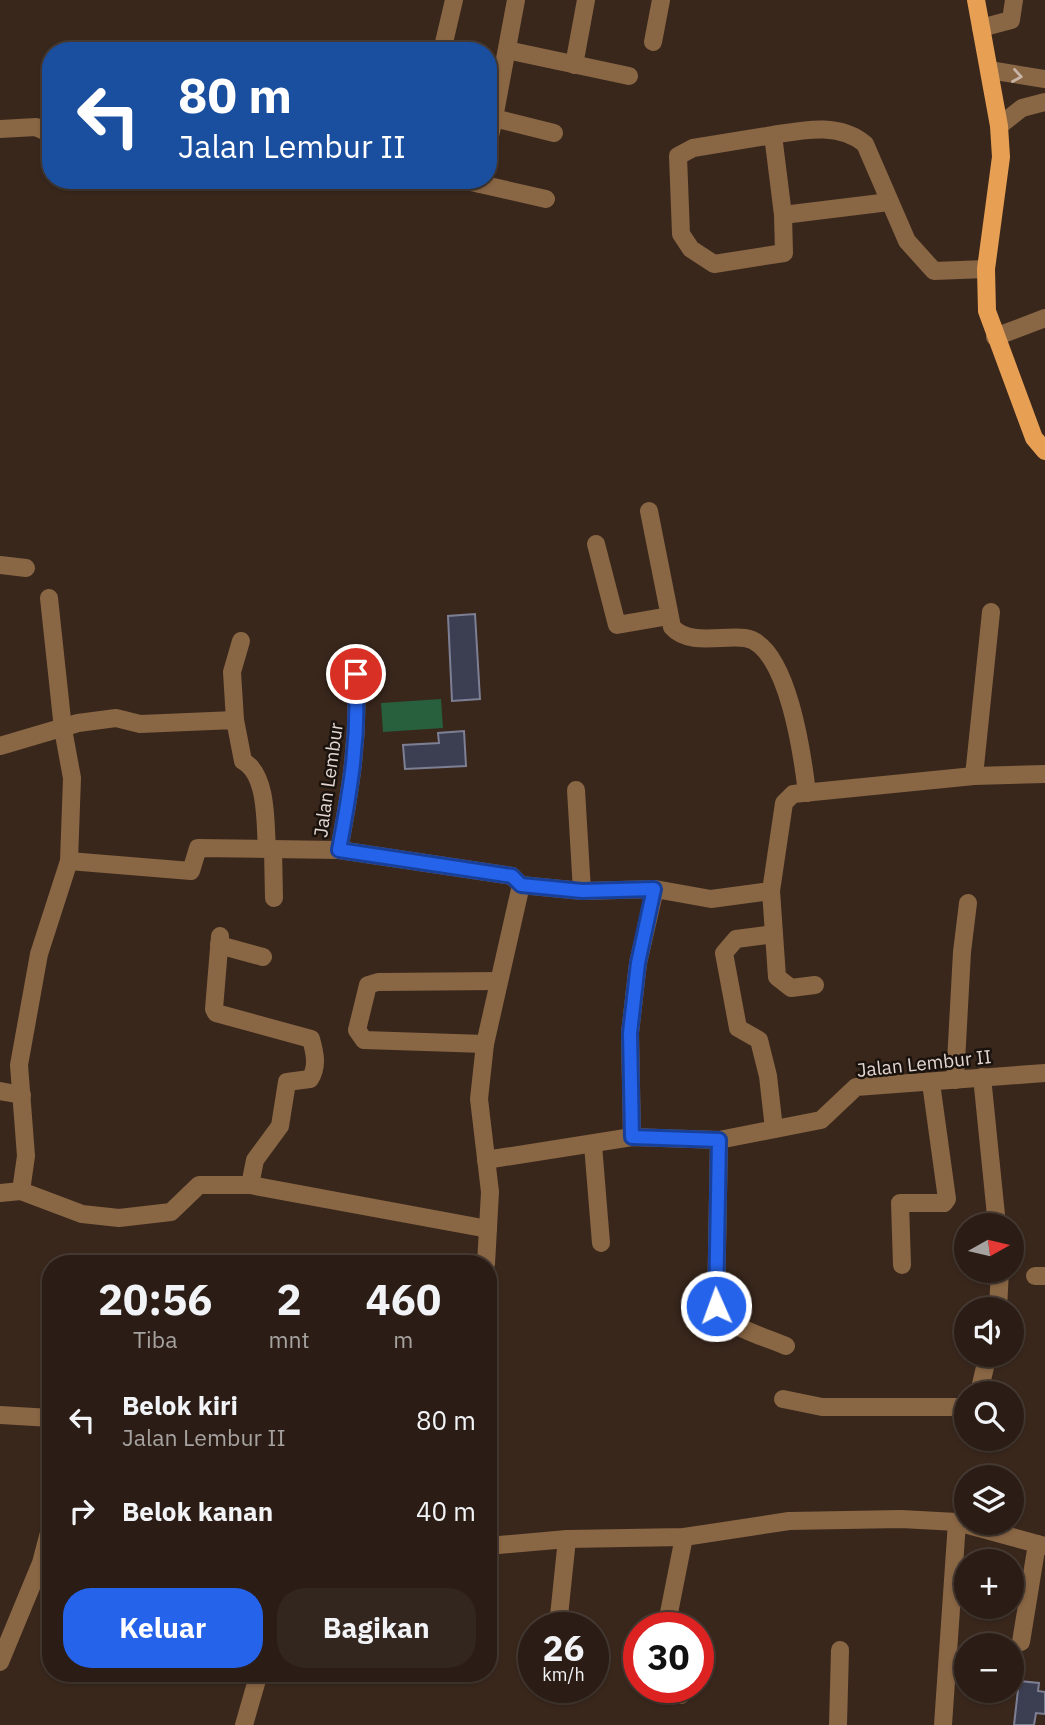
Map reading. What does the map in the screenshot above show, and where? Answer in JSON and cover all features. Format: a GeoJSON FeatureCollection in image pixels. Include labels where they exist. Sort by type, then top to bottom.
{"type":"FeatureCollection","features":[{"type":"Feature","properties":{"kind":"main road"},"geometry":{"type":"LineString","coordinates":[[976,0],[999,126],[1001,157],[986,269],[987,311],[995,337],[1040,445]]}},
{"type":"Feature","properties":{"kind":"street"},"geometry":{"type":"LineString","coordinates":[[444,42],[454,0]]}},
{"type":"Feature","properties":{"kind":"street"},"geometry":{"type":"LineString","coordinates":[[497,92],[516,0]]}},
{"type":"Feature","properties":{"kind":"street"},"geometry":{"type":"LineString","coordinates":[[574,65],[586,0]]}},
{"type":"Feature","properties":{"kind":"street"},"geometry":{"type":"LineString","coordinates":[[653,42],[661,0]]}},
{"type":"Feature","properties":{"kind":"street"},"geometry":{"type":"LineString","coordinates":[[981,28],[1011,20],[1014,0]]}},
{"type":"Feature","properties":{"kind":"street"},"geometry":{"type":"LineString","coordinates":[[507,50],[629,76]]}},
{"type":"Feature","properties":{"kind":"street"},"geometry":{"type":"LineString","coordinates":[[989,70],[1045,79]]}},
{"type":"Feature","properties":{"kind":"street"},"geometry":{"type":"LineString","coordinates":[[999,126],[1022,108],[1045,102]]}},
{"type":"Feature","properties":{"kind":"street"},"geometry":{"type":"LineString","coordinates":[[497,118],[554,132]]}},
{"type":"Feature","properties":{"kind":"street"},"geometry":{"type":"LineString","coordinates":[[0,129],[36,127],[42,130]]}},
{"type":"Feature","properties":{"kind":"street"},"geometry":{"type":"LineString","coordinates":[[773,135],[783,215],[784,253],[714,264],[691,249],[681,234],[678,156],[693,148],[808,129],[854,135],[871,155],[907,242],[934,271],[939,274],[986,269]]}},
{"type":"Feature","properties":{"kind":"street"},"geometry":{"type":"LineString","coordinates":[[497,186],[546,199]]}},
{"type":"Feature","properties":{"kind":"street"},"geometry":{"type":"LineString","coordinates":[[783,215],[889,202]]}},
{"type":"Feature","properties":{"kind":"street"},"geometry":{"type":"LineString","coordinates":[[995,337],[1045,317]]}},
{"type":"Feature","properties":{"kind":"street"},"geometry":{"type":"LineString","coordinates":[[649,511],[669,616],[677,633],[689,637],[748,638],[768,655],[796,717],[807,793]]}},
{"type":"Feature","properties":{"kind":"street"},"geometry":{"type":"LineString","coordinates":[[596,544],[617,625],[669,616]]}},
{"type":"Feature","properties":{"kind":"street"},"geometry":{"type":"LineString","coordinates":[[0,565],[26,568]]}},
{"type":"Feature","properties":{"kind":"street"},"geometry":{"type":"LineString","coordinates":[[20,1191],[26,1156],[19,1065],[39,954],[69,861],[72,778],[63,729],[49,598]]}},
{"type":"Feature","properties":{"kind":"street"},"geometry":{"type":"LineString","coordinates":[[974,776],[991,612]]}},
{"type":"Feature","properties":{"kind":"street"},"geometry":{"type":"LineString","coordinates":[[241,641],[232,672],[235,720],[243,761],[250,764],[261,788],[274,898]]}},
{"type":"Feature","properties":{"kind":"street","name":"Jalan Lembur"},"geometry":{"type":"LineString","coordinates":[[339,850],[356,754],[356,674]]}},
{"type":"Feature","properties":{"kind":"street"},"geometry":{"type":"LineString","coordinates":[[0,746],[78,723],[116,718],[140,724],[235,720]]}},
{"type":"Feature","properties":{"kind":"street"},"geometry":{"type":"LineString","coordinates":[[816,985],[791,988],[777,977],[771,891],[784,803],[793,794],[974,776],[1045,774]]}},
{"type":"Feature","properties":{"kind":"street"},"geometry":{"type":"LineString","coordinates":[[576,790],[582,891]]}},
{"type":"Feature","properties":{"kind":"street"},"geometry":{"type":"LineString","coordinates":[[69,861],[191,871],[198,848],[339,850],[512,876],[521,885],[582,891],[654,889],[711,899],[771,891]]}},
{"type":"Feature","properties":{"kind":"street"},"geometry":{"type":"LineString","coordinates":[[487,1255],[490,1192],[479,1099],[485,1044],[521,885]]}},
{"type":"Feature","properties":{"kind":"street"},"geometry":{"type":"LineString","coordinates":[[632,1137],[630,1033],[638,963],[654,889]]}},
{"type":"Feature","properties":{"kind":"street"},"geometry":{"type":"LineString","coordinates":[[955,1080],[962,952],[968,903]]}},
{"type":"Feature","properties":{"kind":"street"},"geometry":{"type":"LineString","coordinates":[[774,934],[736,939],[724,953],[738,1028],[759,1040],[768,1076],[774,1129]]}},
{"type":"Feature","properties":{"kind":"street"},"geometry":{"type":"LineString","coordinates":[[250,1185],[255,1160],[280,1126],[287,1082],[310,1079],[315,1071],[311,1039],[216,1013],[214,1009],[219,941],[263,957]]}},
{"type":"Feature","properties":{"kind":"street"},"geometry":{"type":"LineString","coordinates":[[485,1044],[364,1040],[357,1030],[361,1004],[368,985],[378,982],[499,981]]}},
{"type":"Feature","properties":{"kind":"street","name":"Jalan Lembur II"},"geometry":{"type":"LineString","coordinates":[[486,1160],[632,1137],[719,1140],[821,1120],[856,1087],[1045,1073]]}},
{"type":"Feature","properties":{"kind":"street"},"geometry":{"type":"LineString","coordinates":[[982,1077],[996,1213]]}},
{"type":"Feature","properties":{"kind":"street"},"geometry":{"type":"LineString","coordinates":[[901,1265],[900,1203],[944,1203],[947,1199],[931,1083]]}},
{"type":"Feature","properties":{"kind":"street"},"geometry":{"type":"LineString","coordinates":[[0,1091],[22,1095]]}},
{"type":"Feature","properties":{"kind":"street"},"geometry":{"type":"LineString","coordinates":[[719,1140],[716,1306],[721,1315],[734,1323],[786,1346]]}},
{"type":"Feature","properties":{"kind":"street"},"geometry":{"type":"LineString","coordinates":[[593,1145],[601,1243]]}},
{"type":"Feature","properties":{"kind":"street"},"geometry":{"type":"LineString","coordinates":[[0,1192],[20,1191],[82,1214],[119,1218],[171,1212],[199,1185],[250,1185],[488,1229]]}},
{"type":"Feature","properties":{"kind":"street"},"geometry":{"type":"LineString","coordinates":[[783,1399],[822,1407],[954,1407]]}},
{"type":"Feature","properties":{"kind":"street"},"geometry":{"type":"LineString","coordinates":[[0,1415],[42,1417]]}},
{"type":"Feature","properties":{"kind":"street"},"geometry":{"type":"LineString","coordinates":[[497,1545],[567,1539],[684,1537],[789,1521],[901,1519],[954,1522]]}},
{"type":"Feature","properties":{"kind":"street"},"geometry":{"type":"LineString","coordinates":[[943,1725],[956,1535]]}},
{"type":"Feature","properties":{"kind":"street"},"geometry":{"type":"LineString","coordinates":[[1004,1535],[1041,1545],[1023,1633]]}},
{"type":"Feature","properties":{"kind":"street"},"geometry":{"type":"LineString","coordinates":[[669,1612],[684,1537]]}},
{"type":"Feature","properties":{"kind":"street"},"geometry":{"type":"LineString","coordinates":[[559,1612],[567,1539]]}},
{"type":"Feature","properties":{"kind":"street"},"geometry":{"type":"LineString","coordinates":[[0,1662],[42,1559]]}},
{"type":"Feature","properties":{"kind":"street"},"geometry":{"type":"LineString","coordinates":[[838,1725],[840,1650]]}},
{"type":"Feature","properties":{"kind":"street"},"geometry":{"type":"LineString","coordinates":[[244,1725],[256,1682]]}},
{"type":"Feature","properties":{"kind":"green space"},"geometry":{"type":"Polygon","coordinates":[[[441,699],[443,728],[383,732],[381,703],[441,699]]]}},
{"type":"Feature","properties":{"kind":"building"},"geometry":{"type":"Polygon","coordinates":[[[475,614],[480,699],[452,701],[448,616],[475,614]]]}},
{"type":"Feature","properties":{"kind":"building"},"geometry":{"type":"Polygon","coordinates":[[[464,731],[466,766],[405,769],[403,745],[439,743],[438,733],[464,731]]]}},
{"type":"Feature","properties":{"kind":"building"},"geometry":{"type":"Polygon","coordinates":[[[1024,1682],[1039,1683],[1038,1691],[1045,1692],[1045,1714],[1036,1713],[1034,1725],[1014,1725],[1016,1703],[1024,1703],[1024,1682]]]}},
{"type":"Feature","properties":{"kind":"route"},"geometry":{"type":"LineString","coordinates":[[356,674],[356,754],[339,850],[512,876],[521,885],[582,891],[654,889],[638,963],[630,1033],[632,1137],[719,1140],[714,1293],[716,1306]]}}]}
